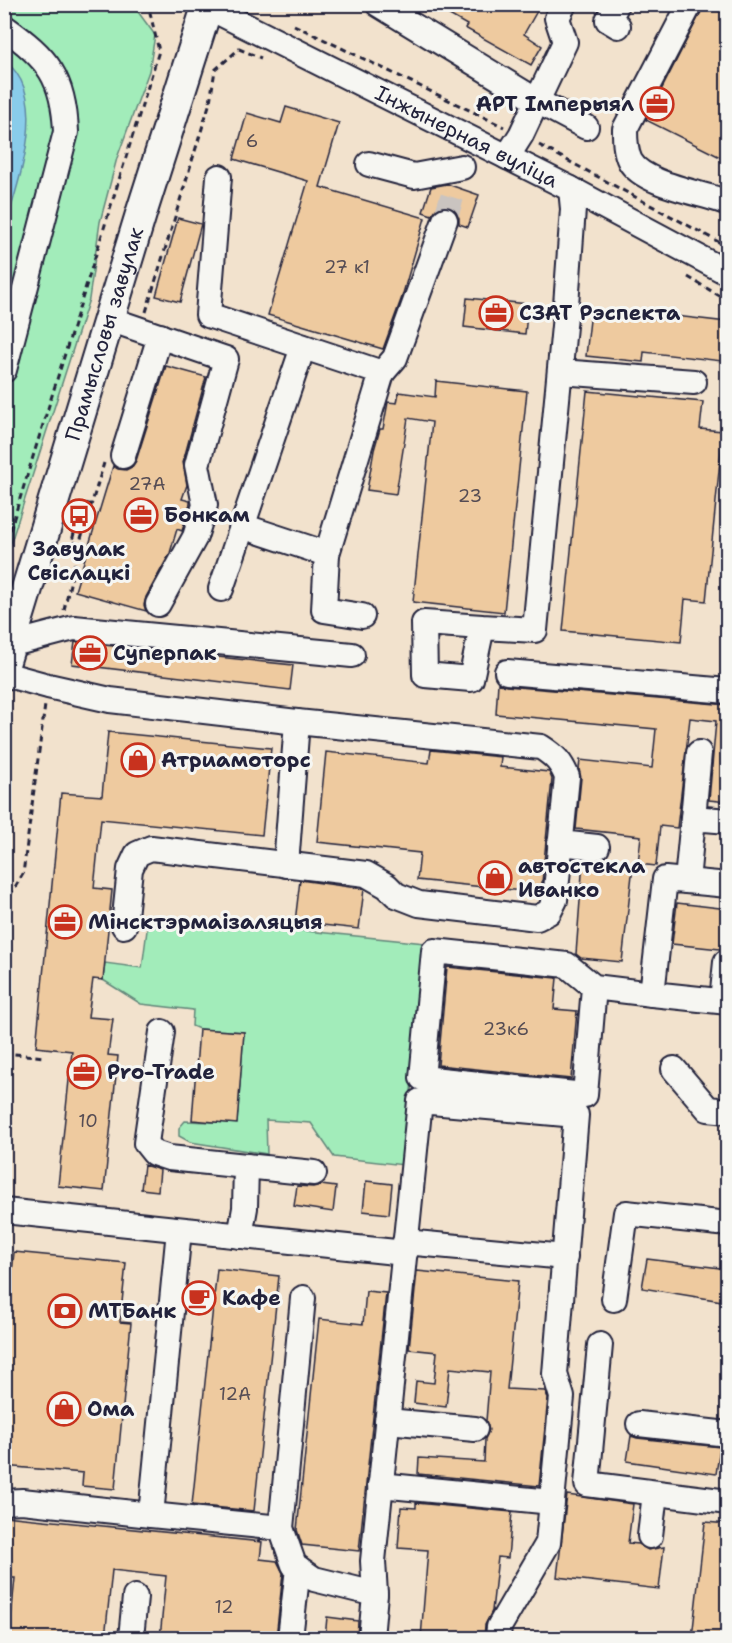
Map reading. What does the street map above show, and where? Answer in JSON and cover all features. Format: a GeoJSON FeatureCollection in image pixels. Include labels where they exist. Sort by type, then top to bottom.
{"type":"FeatureCollection","features":[{"type":"Feature","properties":{"kind":"main road","name":"Прамысловы завулак"},"geometry":{"type":"LineString","coordinates":[[6,657],[206,5]]}},
{"type":"Feature","properties":{"kind":"street"},"geometry":{"type":"LineString","coordinates":[[378,4],[586,128]]}},
{"type":"Feature","properties":{"kind":"street"},"geometry":{"type":"LineString","coordinates":[[507,157],[521,135],[566,42],[557,18],[564,4]]}},
{"type":"Feature","properties":{"kind":"street"},"geometry":{"type":"LineString","coordinates":[[690,4],[625,129],[625,145],[630,162],[638,171],[675,189],[728,203]]}},
{"type":"Feature","properties":{"kind":"street","name":"Інжынерная вуліца"},"geometry":{"type":"LineString","coordinates":[[206,5],[571,189],[728,273]]}},
{"type":"Feature","properties":{"kind":"street"},"geometry":{"type":"LineString","coordinates":[[4,27],[28,44],[59,84],[65,109],[66,132],[4,370]]}},
{"type":"Feature","properties":{"kind":"street"},"geometry":{"type":"LineString","coordinates":[[369,164],[414,176],[459,177],[484,147]]}},
{"type":"Feature","properties":{"kind":"street"},"geometry":{"type":"LineString","coordinates":[[219,177],[208,315],[382,373]]}},
{"type":"Feature","properties":{"kind":"street"},"geometry":{"type":"LineString","coordinates":[[482,627],[535,630],[560,372],[573,209],[571,189]]}},
{"type":"Feature","properties":{"kind":"street"},"geometry":{"type":"LineString","coordinates":[[362,616],[324,610],[327,554],[382,373],[394,358],[445,220]]}},
{"type":"Feature","properties":{"kind":"street"},"geometry":{"type":"LineString","coordinates":[[109,319],[226,359],[197,465],[205,505],[195,537],[158,604]]}},
{"type":"Feature","properties":{"kind":"street"},"geometry":{"type":"LineString","coordinates":[[114,458],[151,333]]}},
{"type":"Feature","properties":{"kind":"street"},"geometry":{"type":"LineString","coordinates":[[220,589],[303,347]]}},
{"type":"Feature","properties":{"kind":"street"},"geometry":{"type":"LineString","coordinates":[[560,372],[694,382]]}},
{"type":"Feature","properties":{"kind":"street"},"geometry":{"type":"LineString","coordinates":[[242,526],[327,554]]}},
{"type":"Feature","properties":{"kind":"street"},"geometry":{"type":"LineString","coordinates":[[6,657],[74,628],[352,655]]}},
{"type":"Feature","properties":{"kind":"street"},"geometry":{"type":"LineString","coordinates":[[6,657],[48,686],[110,700],[541,747],[557,757],[567,777],[555,900],[549,912],[537,918],[419,904],[396,895],[387,886],[366,874],[152,848],[137,854],[130,869],[124,926]]}},
{"type":"Feature","properties":{"kind":"street"},"geometry":{"type":"LineString","coordinates":[[507,672],[728,691]]}},
{"type":"Feature","properties":{"kind":"street"},"geometry":{"type":"LineString","coordinates":[[286,865],[297,722]]}},
{"type":"Feature","properties":{"kind":"street"},"geometry":{"type":"LineString","coordinates":[[687,881],[699,753]]}},
{"type":"Feature","properties":{"kind":"street"},"geometry":{"type":"LineString","coordinates":[[693,818],[728,821]]}},
{"type":"Feature","properties":{"kind":"street"},"geometry":{"type":"LineString","coordinates":[[560,843],[597,847]]}},
{"type":"Feature","properties":{"kind":"street"},"geometry":{"type":"LineString","coordinates":[[652,994],[665,879],[728,885]]}},
{"type":"Feature","properties":{"kind":"street"},"geometry":{"type":"LineString","coordinates":[[594,987],[585,1095],[422,1078],[434,951],[567,965],[594,987],[725,1002],[726,962]]}},
{"type":"Feature","properties":{"kind":"street"},"geometry":{"type":"LineString","coordinates":[[162,1032],[146,1143],[154,1153],[169,1158],[314,1173]]}},
{"type":"Feature","properties":{"kind":"street"},"geometry":{"type":"LineString","coordinates":[[674,1069],[708,1109],[728,1111]]}},
{"type":"Feature","properties":{"kind":"street"},"geometry":{"type":"LineString","coordinates":[[371,1638],[375,1594],[373,1561],[420,1101],[576,1115],[555,1374],[562,1397],[548,1543],[499,1627],[498,1638]]}},
{"type":"Feature","properties":{"kind":"street"},"geometry":{"type":"LineString","coordinates":[[240,1236],[245,1208],[246,1166]]}},
{"type":"Feature","properties":{"kind":"street"},"geometry":{"type":"LineString","coordinates":[[4,1211],[240,1236],[564,1257]]}},
{"type":"Feature","properties":{"kind":"street"},"geometry":{"type":"LineString","coordinates":[[614,1299],[626,1213],[728,1224]]}},
{"type":"Feature","properties":{"kind":"street"},"geometry":{"type":"LineString","coordinates":[[151,1515],[179,1230]]}},
{"type":"Feature","properties":{"kind":"street"},"geometry":{"type":"LineString","coordinates":[[303,1298],[281,1528],[294,1565],[298,1568],[314,1579],[375,1594]]}},
{"type":"Feature","properties":{"kind":"street"},"geometry":{"type":"LineString","coordinates":[[600,1345],[587,1484],[728,1502]]}},
{"type":"Feature","properties":{"kind":"street"},"geometry":{"type":"LineString","coordinates":[[387,1421],[475,1430]]}},
{"type":"Feature","properties":{"kind":"street"},"geometry":{"type":"LineString","coordinates":[[639,1424],[728,1434]]}},
{"type":"Feature","properties":{"kind":"street"},"geometry":{"type":"LineString","coordinates":[[380,1485],[552,1502]]}},
{"type":"Feature","properties":{"kind":"street"},"geometry":{"type":"LineString","coordinates":[[650,1536],[656,1493]]}},
{"type":"Feature","properties":{"kind":"street"},"geometry":{"type":"LineString","coordinates":[[4,1502],[22,1501],[281,1528]]}},
{"type":"Feature","properties":{"kind":"street"},"geometry":{"type":"LineString","coordinates":[[290,1638],[298,1568]]}},
{"type":"Feature","properties":{"kind":"street"},"geometry":{"type":"LineString","coordinates":[[131,1638],[135,1597]]}},
{"type":"Feature","properties":{"kind":"path"},"geometry":{"type":"LineString","coordinates":[[4,550],[159,51],[148,4]]}},
{"type":"Feature","properties":{"kind":"path"},"geometry":{"type":"LineString","coordinates":[[284,21],[521,135],[728,247]]}},
{"type":"Feature","properties":{"kind":"path"},"geometry":{"type":"LineString","coordinates":[[151,333],[210,102],[215,69],[239,49],[261,58]]}},
{"type":"Feature","properties":{"kind":"path"},"geometry":{"type":"LineString","coordinates":[[685,274],[728,301]]}},
{"type":"Feature","properties":{"kind":"path"},"geometry":{"type":"LineString","coordinates":[[57,634],[79,545],[92,505],[114,458]]}},
{"type":"Feature","properties":{"kind":"path"},"geometry":{"type":"LineString","coordinates":[[79,545],[72,541],[82,502],[92,505]]}},
{"type":"Feature","properties":{"kind":"path"},"geometry":{"type":"LineString","coordinates":[[4,905],[23,874],[48,686]]}},
{"type":"Feature","properties":{"kind":"path"},"geometry":{"type":"LineString","coordinates":[[4,1053],[45,1057]]}},
{"type":"Feature","properties":{"kind":"shaded area"},"geometry":{"type":"Polygon","coordinates":[[[5,5],[727,5],[727,1638],[5,1638],[5,5]]]}},
{"type":"Feature","properties":{"kind":"green space"},"geometry":{"type":"Polygon","coordinates":[[[5,5],[133,5],[155,35],[149,71],[117,158],[100,222],[89,299],[5,561],[5,5]]]}},
{"type":"Feature","properties":{"kind":"green space"},"geometry":{"type":"Polygon","coordinates":[[[149,915],[425,943],[404,1165],[334,1157],[311,1123],[266,1120],[267,1154],[190,1142],[179,1136],[179,1128],[185,1121],[237,1123],[244,1032],[199,1029],[192,1026],[193,1010],[141,1004],[103,980],[105,963],[142,968],[149,915]]]}},
{"type":"Feature","properties":{"kind":"water"},"geometry":{"type":"Polygon","coordinates":[[[5,61],[19,77],[27,96],[29,118],[23,165],[5,229],[5,61]]]}},
{"type":"Feature","properties":{"kind":"building"},"geometry":{"type":"Polygon","coordinates":[[[430,4],[541,4],[524,34],[542,46],[531,65],[465,28],[467,25],[430,4]]]}},
{"type":"Feature","properties":{"kind":"building"},"geometry":{"type":"Polygon","coordinates":[[[705,4],[728,15],[728,161],[646,120],[705,4]]]}},
{"type":"Feature","properties":{"kind":"building"},"geometry":{"type":"Polygon","coordinates":[[[286,107],[339,123],[320,187],[425,218],[402,297],[383,349],[268,315],[308,181],[234,159],[247,113],[281,123],[286,107]]]}},
{"type":"Feature","properties":{"kind":"building"},"geometry":{"type":"Polygon","coordinates":[[[447,184],[479,195],[468,227],[459,224],[456,211],[449,206],[436,209],[432,215],[423,212],[431,187],[447,184]]]}},
{"type":"Feature","properties":{"kind":"building"},"geometry":{"type":"Polygon","coordinates":[[[178,218],[201,224],[180,302],[156,296],[178,218]]]}},
{"type":"Feature","properties":{"kind":"building"},"geometry":{"type":"Polygon","coordinates":[[[467,298],[528,304],[525,334],[464,327],[467,298]]]}},
{"type":"Feature","properties":{"kind":"building"},"geometry":{"type":"Polygon","coordinates":[[[591,311],[666,320],[667,315],[727,322],[722,361],[644,352],[643,362],[586,356],[591,311]]]}},
{"type":"Feature","properties":{"kind":"building"},"geometry":{"type":"Polygon","coordinates":[[[166,366],[206,377],[183,462],[187,485],[182,499],[190,501],[190,504],[182,531],[177,529],[170,553],[146,597],[144,605],[146,611],[75,591],[113,466],[126,470],[136,461],[166,366]]]}},
{"type":"Feature","properties":{"kind":"building"},"geometry":{"type":"Polygon","coordinates":[[[436,381],[527,391],[504,612],[413,602],[432,422],[408,418],[396,494],[367,490],[374,450],[380,429],[383,429],[388,402],[397,403],[399,392],[435,397],[436,381]]]}},
{"type":"Feature","properties":{"kind":"building"},"geometry":{"type":"Polygon","coordinates":[[[587,391],[703,402],[700,429],[723,431],[706,601],[685,599],[681,642],[563,631],[587,391]]]}},
{"type":"Feature","properties":{"kind":"building"},"geometry":{"type":"Polygon","coordinates":[[[75,642],[293,665],[290,690],[72,664],[75,642]]]}},
{"type":"Feature","properties":{"kind":"building"},"geometry":{"type":"Polygon","coordinates":[[[498,683],[506,686],[728,705],[728,802],[709,800],[716,721],[690,718],[677,828],[660,826],[656,866],[638,864],[641,836],[576,829],[581,778],[580,760],[652,768],[656,729],[496,714],[498,683]]]}},
{"type":"Feature","properties":{"kind":"building"},"geometry":{"type":"Polygon","coordinates":[[[108,732],[271,748],[262,835],[101,819],[94,888],[112,890],[103,980],[93,979],[88,1017],[113,1019],[108,1055],[118,1056],[104,1191],[58,1186],[72,1051],[36,1047],[61,793],[102,796],[108,732]]]}},
{"type":"Feature","properties":{"kind":"building"},"geometry":{"type":"Polygon","coordinates":[[[431,750],[501,757],[500,767],[549,772],[552,779],[541,893],[417,880],[420,853],[317,842],[326,752],[429,763],[431,750]]]}},
{"type":"Feature","properties":{"kind":"building"},"geometry":{"type":"Polygon","coordinates":[[[583,861],[633,866],[622,962],[581,958],[576,954],[583,861]]]}},
{"type":"Feature","properties":{"kind":"building"},"geometry":{"type":"Polygon","coordinates":[[[300,880],[364,889],[359,929],[295,922],[300,880]]]}},
{"type":"Feature","properties":{"kind":"building"},"geometry":{"type":"Polygon","coordinates":[[[677,903],[728,909],[728,948],[672,944],[677,903]]]}},
{"type":"Feature","properties":{"kind":"building"},"geometry":{"type":"Polygon","coordinates":[[[447,967],[557,978],[554,1009],[577,1011],[571,1079],[438,1065],[447,967]]]}},
{"type":"Feature","properties":{"kind":"building"},"geometry":{"type":"Polygon","coordinates":[[[199,1029],[244,1032],[237,1124],[192,1120],[199,1029]]]}},
{"type":"Feature","properties":{"kind":"building"},"geometry":{"type":"Polygon","coordinates":[[[144,1165],[160,1170],[158,1191],[141,1189],[144,1165]]]}},
{"type":"Feature","properties":{"kind":"building"},"geometry":{"type":"Polygon","coordinates":[[[366,1181],[392,1184],[389,1214],[363,1211],[366,1181]]]}},
{"type":"Feature","properties":{"kind":"building"},"geometry":{"type":"Polygon","coordinates":[[[297,1186],[336,1187],[333,1212],[294,1206],[297,1186]]]}},
{"type":"Feature","properties":{"kind":"building","name":"Ома"},"geometry":{"type":"Polygon","coordinates":[[[14,1252],[126,1263],[120,1322],[131,1323],[115,1489],[82,1486],[83,1473],[4,1466],[4,1352],[14,1252]]]}},
{"type":"Feature","properties":{"kind":"building"},"geometry":{"type":"Polygon","coordinates":[[[647,1259],[728,1269],[728,1302],[642,1288],[647,1259]]]}},
{"type":"Feature","properties":{"kind":"building"},"geometry":{"type":"Polygon","coordinates":[[[217,1269],[279,1276],[254,1511],[192,1505],[217,1269]]]}},
{"type":"Feature","properties":{"kind":"building"},"geometry":{"type":"Polygon","coordinates":[[[417,1271],[518,1281],[507,1389],[545,1391],[548,1398],[539,1486],[418,1474],[419,1458],[484,1462],[485,1439],[489,1430],[486,1421],[490,1372],[450,1368],[446,1407],[414,1403],[416,1381],[434,1383],[437,1352],[409,1349],[417,1271]]]}},
{"type":"Feature","properties":{"kind":"building"},"geometry":{"type":"Polygon","coordinates":[[[366,1291],[386,1293],[359,1551],[302,1545],[297,1530],[319,1319],[363,1324],[366,1291]]]}},
{"type":"Feature","properties":{"kind":"building"},"geometry":{"type":"Polygon","coordinates":[[[631,1436],[720,1447],[716,1474],[627,1461],[631,1436]]]}},
{"type":"Feature","properties":{"kind":"building"},"geometry":{"type":"Polygon","coordinates":[[[567,1495],[633,1504],[628,1543],[639,1544],[648,1550],[664,1547],[659,1589],[557,1577],[567,1495]]]}},
{"type":"Feature","properties":{"kind":"building"},"geometry":{"type":"Polygon","coordinates":[[[416,1503],[512,1512],[508,1558],[498,1557],[492,1611],[485,1625],[484,1638],[421,1638],[428,1550],[398,1548],[401,1507],[416,1508],[416,1503]]]}},
{"type":"Feature","properties":{"kind":"building"},"geometry":{"type":"Polygon","coordinates":[[[4,1516],[262,1542],[260,1559],[277,1561],[283,1573],[276,1638],[160,1638],[166,1576],[112,1570],[105,1638],[9,1638],[15,1578],[4,1578],[4,1516]]]}},
{"type":"Feature","properties":{"kind":"building"},"geometry":{"type":"Polygon","coordinates":[[[705,1522],[728,1524],[728,1638],[692,1638],[705,1522]]]}},
{"type":"Feature","properties":{"kind":"building"},"geometry":{"type":"Polygon","coordinates":[[[327,1617],[358,1621],[357,1638],[325,1638],[327,1617]]]}},
{"type":"Feature","properties":{"kind":"tunnel"},"geometry":{"type":"LineString","coordinates":[[445,220],[455,187]]}},
{"type":"Feature","properties":{"kind":"place","name":"АРТ Імперыял"},"geometry":{"type":"Point","coordinates":[657,104]}},
{"type":"Feature","properties":{"kind":"place","name":"СЗАТ Рэспекта"},"geometry":{"type":"Point","coordinates":[496,313]}},
{"type":"Feature","properties":{"kind":"place","name":"Бонкам"},"geometry":{"type":"Point","coordinates":[141,515]}},
{"type":"Feature","properties":{"kind":"place","name":"Завулак Свіслацкі"},"geometry":{"type":"Point","coordinates":[79,516]}},
{"type":"Feature","properties":{"kind":"place","name":"Суперпак"},"geometry":{"type":"Point","coordinates":[90,653]}},
{"type":"Feature","properties":{"kind":"place","name":"Атриамоторс"},"geometry":{"type":"Point","coordinates":[138,760]}},
{"type":"Feature","properties":{"kind":"place","name":"автостекла Иванко"},"geometry":{"type":"Point","coordinates":[495,878]}},
{"type":"Feature","properties":{"kind":"place","name":"Мінсктэрмаізаляцыя"},"geometry":{"type":"Point","coordinates":[65,922]}},
{"type":"Feature","properties":{"kind":"place","name":"Pro-Trade"},"geometry":{"type":"Point","coordinates":[84,1072]}},
{"type":"Feature","properties":{"kind":"place","name":"Кафе"},"geometry":{"type":"Point","coordinates":[199,1298]}},
{"type":"Feature","properties":{"kind":"place","name":"МТБанк"},"geometry":{"type":"Point","coordinates":[65,1311]}},
{"type":"Feature","properties":{"kind":"place","name":"Ома"},"geometry":{"type":"Point","coordinates":[64,1409]}}]}
